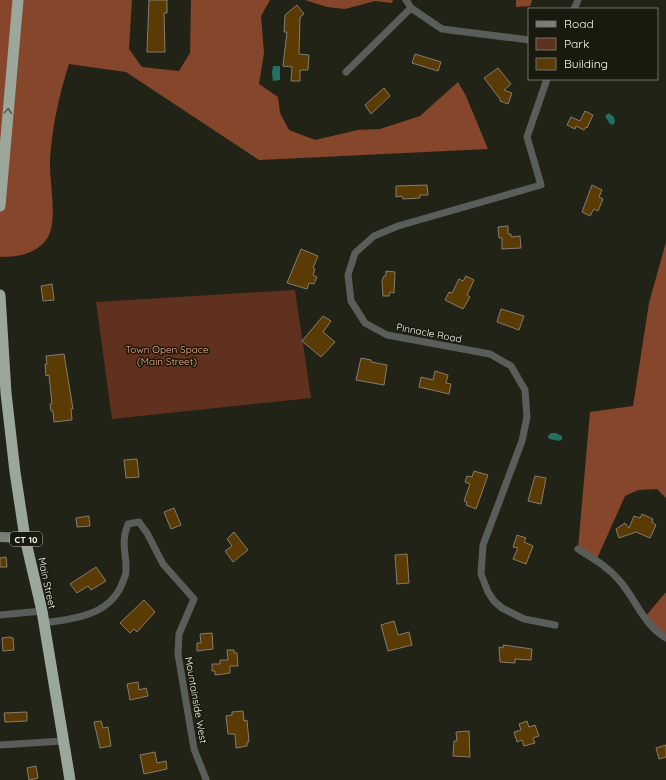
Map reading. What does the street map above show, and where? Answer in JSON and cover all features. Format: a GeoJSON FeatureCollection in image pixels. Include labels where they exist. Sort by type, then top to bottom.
{"type":"FeatureCollection","features":[{"type":"Feature","properties":{"kind":"highway"},"geometry":{"type":"LineString","coordinates":[[0,206],[18,0]]}},
{"type":"Feature","properties":{"kind":"highway","name":"Main Street"},"geometry":{"type":"LineString","coordinates":[[0,295],[9,426],[25,538],[42,611],[70,780]]}},
{"type":"Feature","properties":{"kind":"main road"},"geometry":{"type":"LineString","coordinates":[[0,537],[25,538]]}},
{"type":"Feature","properties":{"kind":"street"},"geometry":{"type":"LineString","coordinates":[[406,0],[411,8],[442,29],[528,40]]}},
{"type":"Feature","properties":{"kind":"street"},"geometry":{"type":"LineString","coordinates":[[346,72],[411,8]]}},
{"type":"Feature","properties":{"kind":"street","name":"Pinnacle Road"},"geometry":{"type":"LineString","coordinates":[[547,80],[527,137],[541,185],[398,226],[374,236],[355,253],[348,275],[351,301],[364,323],[387,335],[490,354],[511,366],[525,390],[527,417],[522,441],[483,545],[482,574],[488,592],[494,601],[502,608],[524,619],[556,625]]}},
{"type":"Feature","properties":{"kind":"street","name":"Mountainside West"},"geometry":{"type":"LineString","coordinates":[[44,623],[77,618],[101,610],[118,592],[126,573],[123,536],[128,524],[139,522],[147,533],[163,564],[194,599],[179,634],[178,654],[194,749],[206,779]]}},
{"type":"Feature","properties":{"kind":"street"},"geometry":{"type":"LineString","coordinates":[[578,549],[611,572],[619,580],[644,618],[666,638]]}},
{"type":"Feature","properties":{"kind":"street"},"geometry":{"type":"LineString","coordinates":[[0,615],[42,611]]}},
{"type":"Feature","properties":{"kind":"street"},"geometry":{"type":"LineString","coordinates":[[0,745],[63,741]]}},
{"type":"Feature","properties":{"kind":"green space","name":"Town Open Space (Main Street)"},"geometry":{"type":"Polygon","coordinates":[[[295,290],[311,398],[112,419],[96,302],[295,290]]]}},
{"type":"Feature","properties":{"kind":"shaded area"},"geometry":{"type":"Polygon","coordinates":[[[0,0],[132,0],[129,49],[142,67],[179,71],[190,53],[191,0],[270,0],[261,16],[264,53],[259,84],[278,97],[280,113],[289,130],[315,140],[358,130],[380,129],[420,116],[458,82],[466,96],[488,149],[259,160],[126,72],[69,64],[56,111],[52,135],[50,169],[53,210],[51,229],[44,243],[33,251],[20,255],[0,257],[0,0]]]}},
{"type":"Feature","properties":{"kind":"shaded area"},"geometry":{"type":"Polygon","coordinates":[[[305,0],[393,0],[392,3],[375,1],[345,9],[327,7],[305,0]]]}},
{"type":"Feature","properties":{"kind":"shaded area"},"geometry":{"type":"Polygon","coordinates":[[[516,0],[532,0],[530,6],[516,7],[516,0]]]}},
{"type":"Feature","properties":{"kind":"shaded area"},"geometry":{"type":"Polygon","coordinates":[[[666,242],[666,498],[657,489],[638,490],[625,496],[596,561],[578,549],[590,412],[633,406],[649,303],[666,242]]]}},
{"type":"Feature","properties":{"kind":"shaded area"},"geometry":{"type":"Polygon","coordinates":[[[666,592],[666,638],[644,618],[666,592]]]}},
{"type":"Feature","properties":{"kind":"water"},"geometry":{"type":"Polygon","coordinates":[[[273,66],[280,66],[280,80],[273,81],[273,66]]]}},
{"type":"Feature","properties":{"kind":"water"},"geometry":{"type":"Polygon","coordinates":[[[609,113],[614,117],[615,122],[613,125],[610,124],[605,116],[609,113]]]}},
{"type":"Feature","properties":{"kind":"water"},"geometry":{"type":"Polygon","coordinates":[[[551,433],[556,433],[562,436],[562,439],[560,441],[549,439],[548,436],[551,433]]]}},
{"type":"Feature","properties":{"kind":"building"},"geometry":{"type":"Polygon","coordinates":[[[149,0],[167,0],[167,13],[164,13],[165,52],[147,52],[149,0]]]}},
{"type":"Feature","properties":{"kind":"building"},"geometry":{"type":"Polygon","coordinates":[[[297,5],[304,14],[300,17],[299,54],[309,55],[308,70],[300,70],[300,81],[291,81],[292,67],[283,66],[287,32],[284,32],[285,15],[297,5]]]}},
{"type":"Feature","properties":{"kind":"building"},"geometry":{"type":"Polygon","coordinates":[[[415,54],[441,62],[438,71],[412,63],[415,54]]]}},
{"type":"Feature","properties":{"kind":"building"},"geometry":{"type":"Polygon","coordinates":[[[498,68],[511,84],[504,90],[512,93],[508,104],[500,101],[484,78],[498,68]]]}},
{"type":"Feature","properties":{"kind":"building"},"geometry":{"type":"Polygon","coordinates":[[[384,88],[390,96],[371,114],[365,105],[384,88]]]}},
{"type":"Feature","properties":{"kind":"building"},"geometry":{"type":"Polygon","coordinates":[[[585,111],[593,115],[587,128],[586,127],[584,130],[576,126],[575,129],[567,125],[571,117],[580,121],[585,111]]]}},
{"type":"Feature","properties":{"kind":"building"},"geometry":{"type":"Polygon","coordinates":[[[427,185],[428,195],[420,195],[420,198],[403,199],[402,196],[396,197],[396,186],[427,185]]]}},
{"type":"Feature","properties":{"kind":"building"},"geometry":{"type":"Polygon","coordinates":[[[592,185],[602,190],[599,197],[603,199],[598,211],[594,209],[590,216],[582,212],[592,185]]]}},
{"type":"Feature","properties":{"kind":"building"},"geometry":{"type":"Polygon","coordinates":[[[508,226],[508,234],[511,234],[511,237],[520,236],[521,248],[502,249],[502,238],[499,238],[498,227],[508,226]]]}},
{"type":"Feature","properties":{"kind":"building"},"geometry":{"type":"Polygon","coordinates":[[[301,249],[318,256],[313,268],[315,269],[313,275],[317,277],[314,284],[309,283],[307,289],[287,283],[301,249]]]}},
{"type":"Feature","properties":{"kind":"building"},"geometry":{"type":"Polygon","coordinates":[[[386,271],[395,272],[394,293],[390,292],[389,296],[383,296],[382,281],[384,276],[386,276],[386,271]]]}},
{"type":"Feature","properties":{"kind":"building"},"geometry":{"type":"Polygon","coordinates":[[[466,276],[474,280],[467,295],[470,297],[463,309],[445,300],[449,292],[452,293],[459,279],[463,281],[466,276]]]}},
{"type":"Feature","properties":{"kind":"building"},"geometry":{"type":"Polygon","coordinates":[[[52,284],[54,300],[43,301],[41,286],[52,284]]]}},
{"type":"Feature","properties":{"kind":"building"},"geometry":{"type":"Polygon","coordinates":[[[501,309],[524,316],[519,330],[497,322],[501,309]]]}},
{"type":"Feature","properties":{"kind":"building"},"geometry":{"type":"Polygon","coordinates":[[[323,316],[331,321],[323,332],[335,342],[321,357],[302,341],[323,316]]]}},
{"type":"Feature","properties":{"kind":"building"},"geometry":{"type":"Polygon","coordinates":[[[64,354],[73,409],[71,409],[72,420],[54,422],[53,411],[51,411],[50,404],[52,404],[49,375],[46,376],[46,356],[64,354]]]}},
{"type":"Feature","properties":{"kind":"building"},"geometry":{"type":"Polygon","coordinates":[[[361,358],[371,360],[371,362],[387,365],[384,385],[356,380],[361,358]]]}},
{"type":"Feature","properties":{"kind":"building"},"geometry":{"type":"Polygon","coordinates":[[[435,371],[448,375],[446,383],[451,384],[449,394],[419,387],[421,377],[433,380],[435,371]]]}},
{"type":"Feature","properties":{"kind":"building"},"geometry":{"type":"Polygon","coordinates":[[[137,459],[139,477],[126,478],[124,460],[137,459]]]}},
{"type":"Feature","properties":{"kind":"building"},"geometry":{"type":"Polygon","coordinates":[[[474,471],[488,475],[476,509],[466,505],[467,502],[464,501],[470,484],[465,482],[467,476],[472,477],[474,471]]]}},
{"type":"Feature","properties":{"kind":"building"},"geometry":{"type":"Polygon","coordinates":[[[535,476],[546,478],[541,504],[528,501],[535,476]]]}},
{"type":"Feature","properties":{"kind":"building"},"geometry":{"type":"Polygon","coordinates":[[[174,508],[181,525],[171,529],[164,512],[174,508]]]}},
{"type":"Feature","properties":{"kind":"building"},"geometry":{"type":"Polygon","coordinates":[[[642,514],[653,519],[652,522],[656,525],[650,538],[636,532],[619,538],[616,529],[625,523],[629,528],[634,516],[640,518],[642,514]]]}},
{"type":"Feature","properties":{"kind":"building"},"geometry":{"type":"Polygon","coordinates":[[[89,516],[90,526],[77,527],[76,518],[89,516]]]}},
{"type":"Feature","properties":{"kind":"building"},"geometry":{"type":"Polygon","coordinates":[[[234,532],[248,550],[233,562],[225,551],[232,546],[227,539],[234,532]]]}},
{"type":"Feature","properties":{"kind":"building"},"geometry":{"type":"Polygon","coordinates":[[[517,535],[526,538],[524,542],[533,546],[526,564],[513,559],[518,548],[513,547],[517,535]]]}},
{"type":"Feature","properties":{"kind":"building"},"geometry":{"type":"Polygon","coordinates":[[[407,554],[409,583],[397,584],[395,555],[407,554]]]}},
{"type":"Feature","properties":{"kind":"building"},"geometry":{"type":"Polygon","coordinates":[[[6,557],[7,567],[0,567],[0,558],[6,557]]]}},
{"type":"Feature","properties":{"kind":"building"},"geometry":{"type":"Polygon","coordinates":[[[96,567],[106,581],[91,590],[88,586],[77,593],[70,584],[96,567]]]}},
{"type":"Feature","properties":{"kind":"building"},"geometry":{"type":"Polygon","coordinates":[[[144,600],[155,612],[137,632],[134,629],[130,633],[120,623],[144,600]]]}},
{"type":"Feature","properties":{"kind":"building"},"geometry":{"type":"Polygon","coordinates":[[[394,621],[398,635],[409,632],[412,645],[388,651],[381,625],[394,621]]]}},
{"type":"Feature","properties":{"kind":"building"},"geometry":{"type":"Polygon","coordinates":[[[212,633],[213,649],[197,651],[197,643],[201,643],[200,634],[212,633]]]}},
{"type":"Feature","properties":{"kind":"building"},"geometry":{"type":"Polygon","coordinates":[[[2,638],[13,638],[14,650],[3,651],[2,638]]]}},
{"type":"Feature","properties":{"kind":"building"},"geometry":{"type":"Polygon","coordinates":[[[503,645],[532,649],[531,660],[515,659],[515,663],[500,662],[499,647],[503,648],[503,645]]]}},
{"type":"Feature","properties":{"kind":"building"},"geometry":{"type":"Polygon","coordinates":[[[227,650],[234,650],[234,653],[237,653],[238,666],[230,666],[230,673],[215,675],[215,671],[212,671],[212,664],[220,664],[220,660],[228,660],[227,650]]]}},
{"type":"Feature","properties":{"kind":"building"},"geometry":{"type":"Polygon","coordinates":[[[138,682],[139,690],[146,688],[148,696],[130,700],[127,684],[138,682]]]}},
{"type":"Feature","properties":{"kind":"building"},"geometry":{"type":"Polygon","coordinates":[[[243,711],[244,721],[247,720],[249,742],[247,742],[247,746],[236,748],[235,734],[228,734],[226,716],[232,715],[232,712],[243,711]]]}},
{"type":"Feature","properties":{"kind":"building"},"geometry":{"type":"Polygon","coordinates":[[[27,712],[27,721],[5,722],[4,713],[27,712]]]}},
{"type":"Feature","properties":{"kind":"building"},"geometry":{"type":"Polygon","coordinates":[[[101,721],[103,728],[108,727],[111,746],[100,748],[94,722],[101,721]]]}},
{"type":"Feature","properties":{"kind":"building"},"geometry":{"type":"Polygon","coordinates":[[[527,721],[529,727],[535,725],[539,736],[533,738],[535,743],[524,746],[522,740],[517,742],[514,732],[521,730],[519,724],[527,721]]]}},
{"type":"Feature","properties":{"kind":"building"},"geometry":{"type":"Polygon","coordinates":[[[469,731],[470,757],[453,756],[454,741],[457,741],[456,732],[469,731]]]}},
{"type":"Feature","properties":{"kind":"building"},"geometry":{"type":"Polygon","coordinates":[[[666,745],[666,757],[659,759],[656,748],[666,745]]]}},
{"type":"Feature","properties":{"kind":"building"},"geometry":{"type":"Polygon","coordinates":[[[155,752],[157,763],[166,761],[167,769],[144,774],[140,755],[155,752]]]}},
{"type":"Feature","properties":{"kind":"building"},"geometry":{"type":"Polygon","coordinates":[[[36,766],[38,778],[29,780],[27,768],[36,766]]]}}]}
